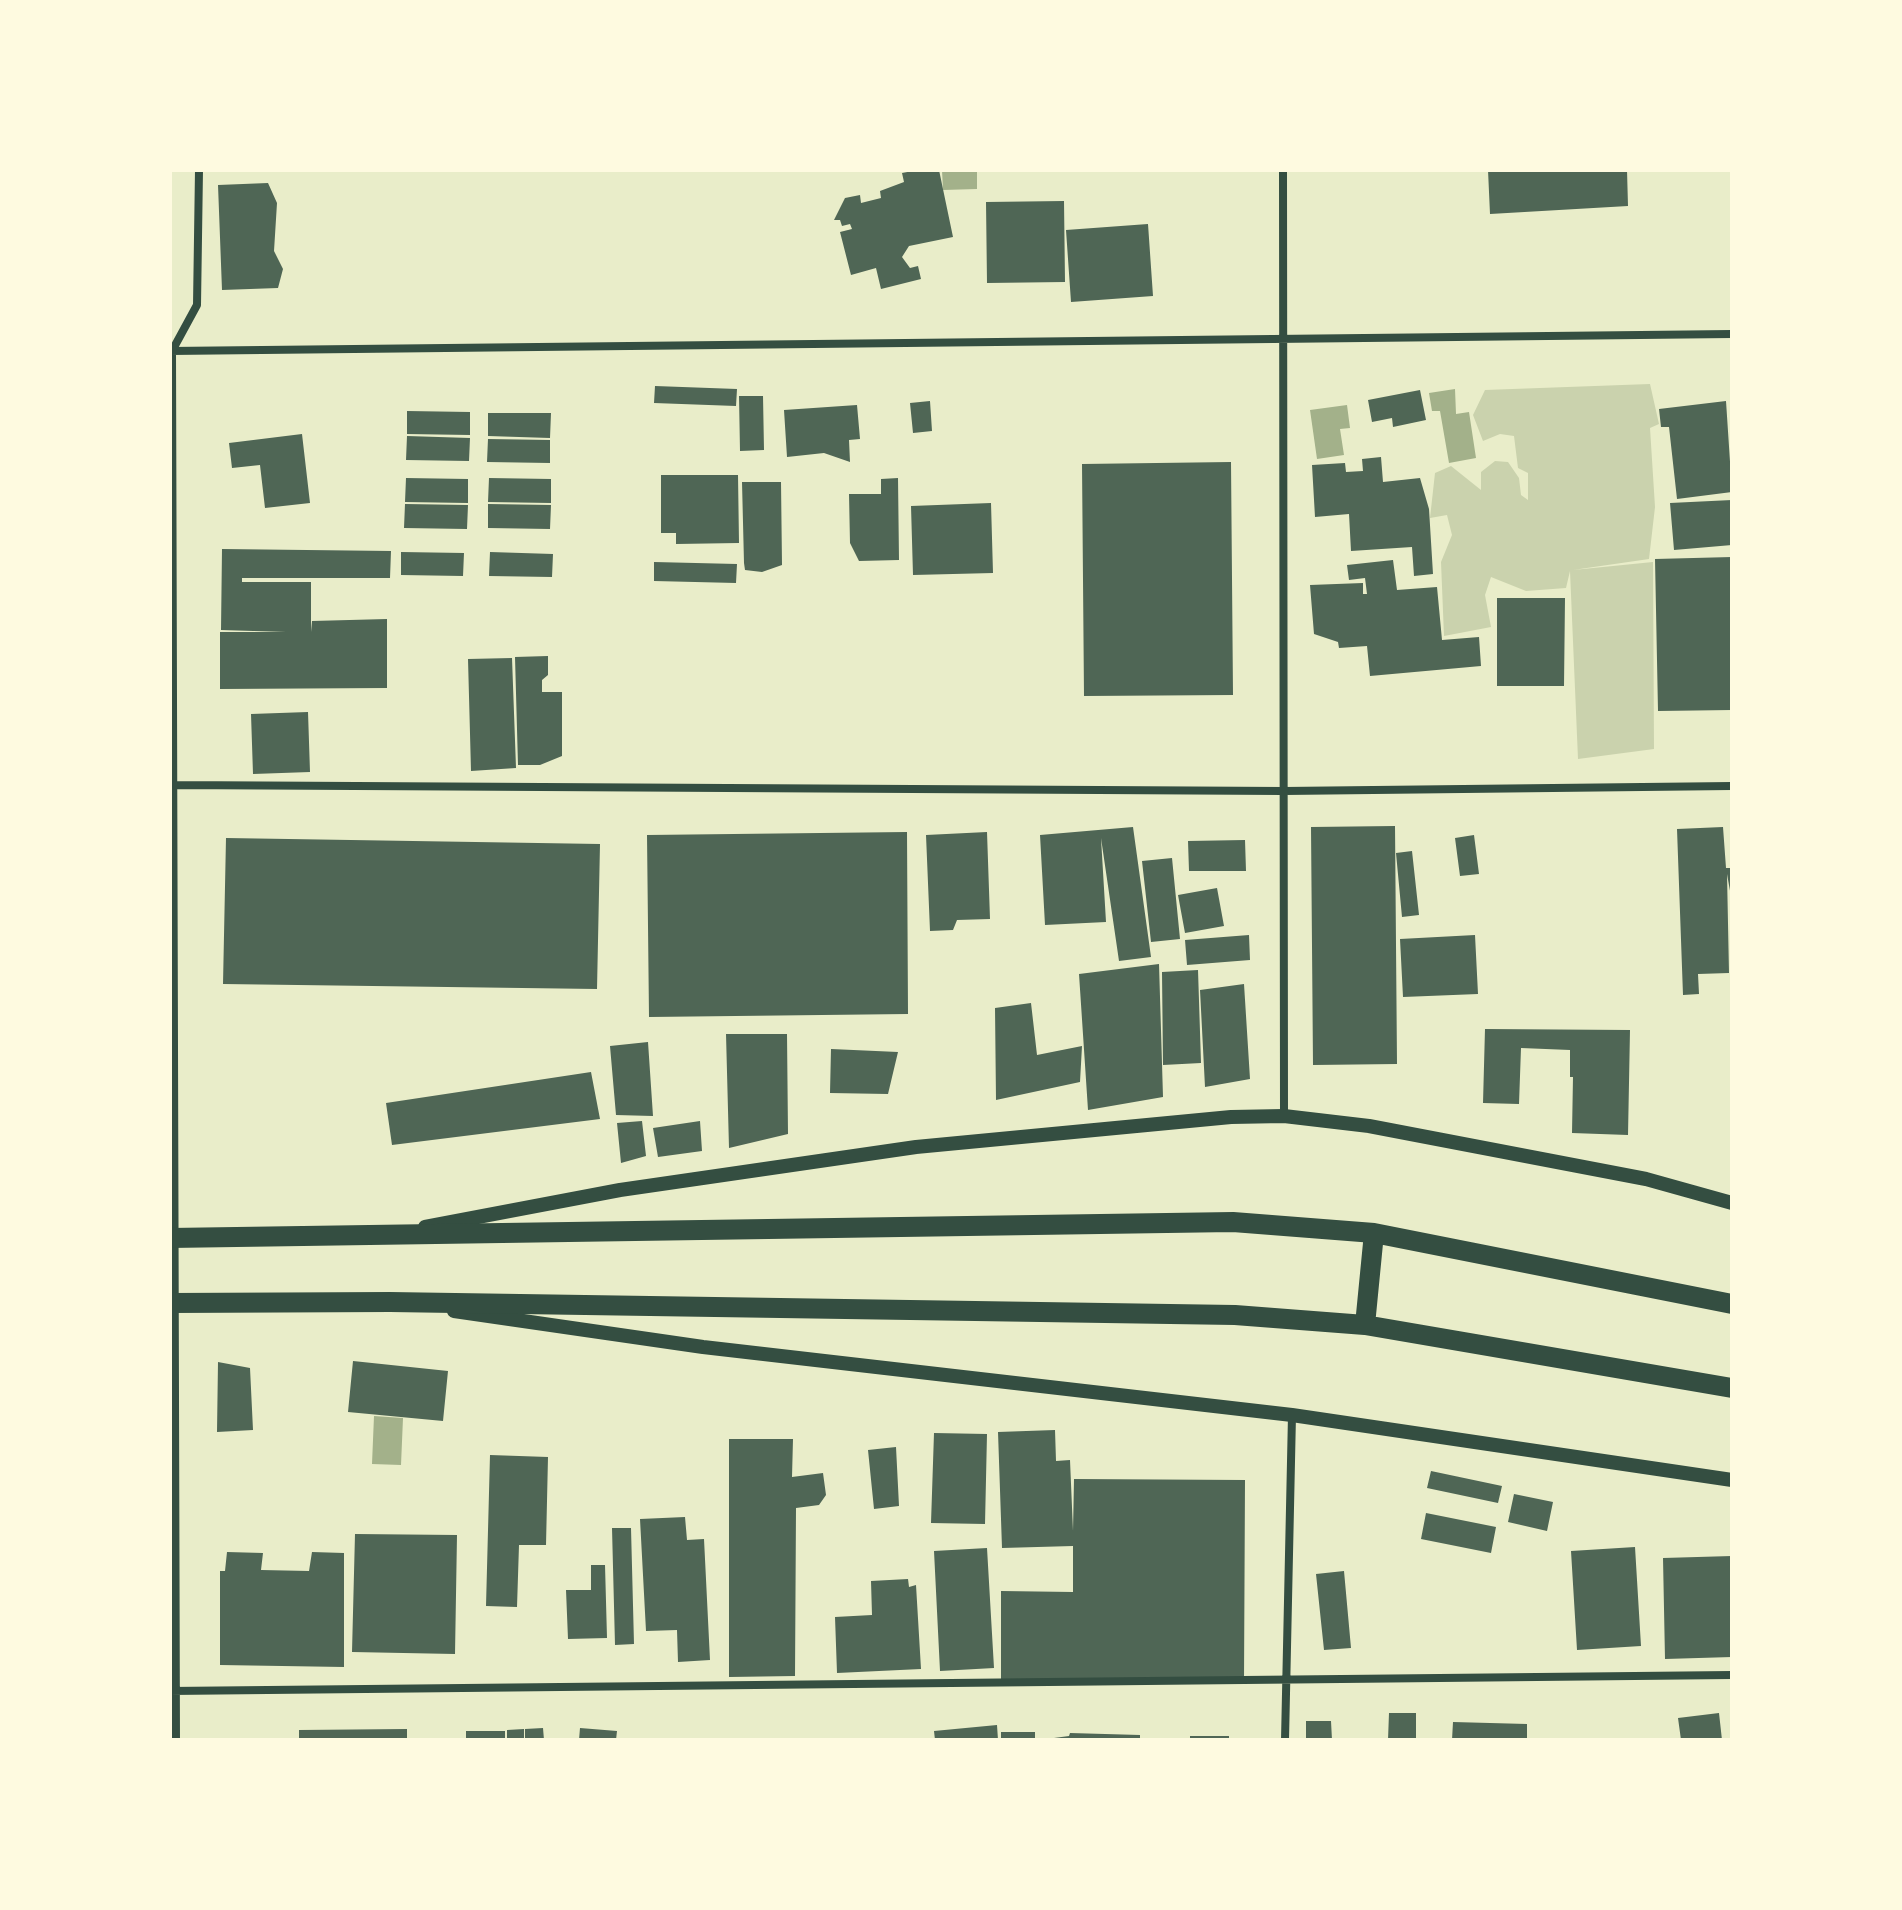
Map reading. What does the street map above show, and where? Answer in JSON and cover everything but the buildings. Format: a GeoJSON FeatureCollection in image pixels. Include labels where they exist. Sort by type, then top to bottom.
{"type":"FeatureCollection","features":[{"type":"Feature","properties":{"kind":"main road"},"geometry":{"type":"LineString","coordinates":[[172,1238],[398,1232],[1233,1222],[1374,1233],[1732,1304]]}},
{"type":"Feature","properties":{"kind":"main road"},"geometry":{"type":"LineString","coordinates":[[1365,1325],[1374,1233]]}},
{"type":"Feature","properties":{"kind":"main road"},"geometry":{"type":"LineString","coordinates":[[173,1303],[390,1302],[1235,1315],[1365,1325],[1732,1388]]}},
{"type":"Feature","properties":{"kind":"street"},"geometry":{"type":"LineString","coordinates":[[176,1740],[171,351],[197,305],[199,170]]}},
{"type":"Feature","properties":{"kind":"street"},"geometry":{"type":"LineString","coordinates":[[1283,170],[1284,1116]]}},
{"type":"Feature","properties":{"kind":"street"},"geometry":{"type":"LineString","coordinates":[[171,351],[1732,334]]}},
{"type":"Feature","properties":{"kind":"street"},"geometry":{"type":"LineString","coordinates":[[172,785],[1284,791],[1732,786]]}},
{"type":"Feature","properties":{"kind":"street"},"geometry":{"type":"LineString","coordinates":[[398,1232],[620,1190],[916,1147],[1231,1117],[1284,1116],[1369,1126],[1584,1167],[1732,1203]]}},
{"type":"Feature","properties":{"kind":"street"},"geometry":{"type":"LineString","coordinates":[[390,1302],[719,1349],[1292,1415],[1732,1480]]}},
{"type":"Feature","properties":{"kind":"street"},"geometry":{"type":"LineString","coordinates":[[1285,1740],[1292,1415]]}},
{"type":"Feature","properties":{"kind":"street"},"geometry":{"type":"LineString","coordinates":[[174,1691],[1732,1675]]}},
{"type":"Feature","properties":{"kind":"shaded area"},"geometry":{"type":"Polygon","coordinates":[[[942,170],[977,170],[977,189],[943,190],[942,170]]]}},
{"type":"Feature","properties":{"kind":"shaded area"},"geometry":{"type":"Polygon","coordinates":[[[1650,384],[1659,424],[1650,428],[1655,507],[1649,559],[1573,570],[1653,562],[1654,749],[1578,759],[1570,571],[1566,588],[1526,591],[1491,577],[1485,595],[1491,627],[1444,636],[1441,562],[1452,535],[1447,515],[1430,518],[1435,473],[1451,466],[1481,490],[1481,472],[1495,461],[1508,462],[1519,478],[1521,495],[1528,500],[1528,473],[1518,468],[1514,436],[1500,434],[1483,441],[1473,415],[1485,390],[1650,384]]]}},
{"type":"Feature","properties":{"kind":"shaded area"},"geometry":{"type":"Polygon","coordinates":[[[1455,389],[1456,414],[1469,412],[1476,458],[1449,463],[1440,411],[1432,411],[1429,393],[1455,389]]]}},
{"type":"Feature","properties":{"kind":"shaded area"},"geometry":{"type":"Polygon","coordinates":[[[1347,405],[1350,428],[1340,429],[1344,455],[1317,459],[1310,410],[1347,405]]]}},
{"type":"Feature","properties":{"kind":"shaded area"},"geometry":{"type":"Polygon","coordinates":[[[374,1416],[403,1418],[401,1465],[372,1464],[374,1416]]]}}]}
